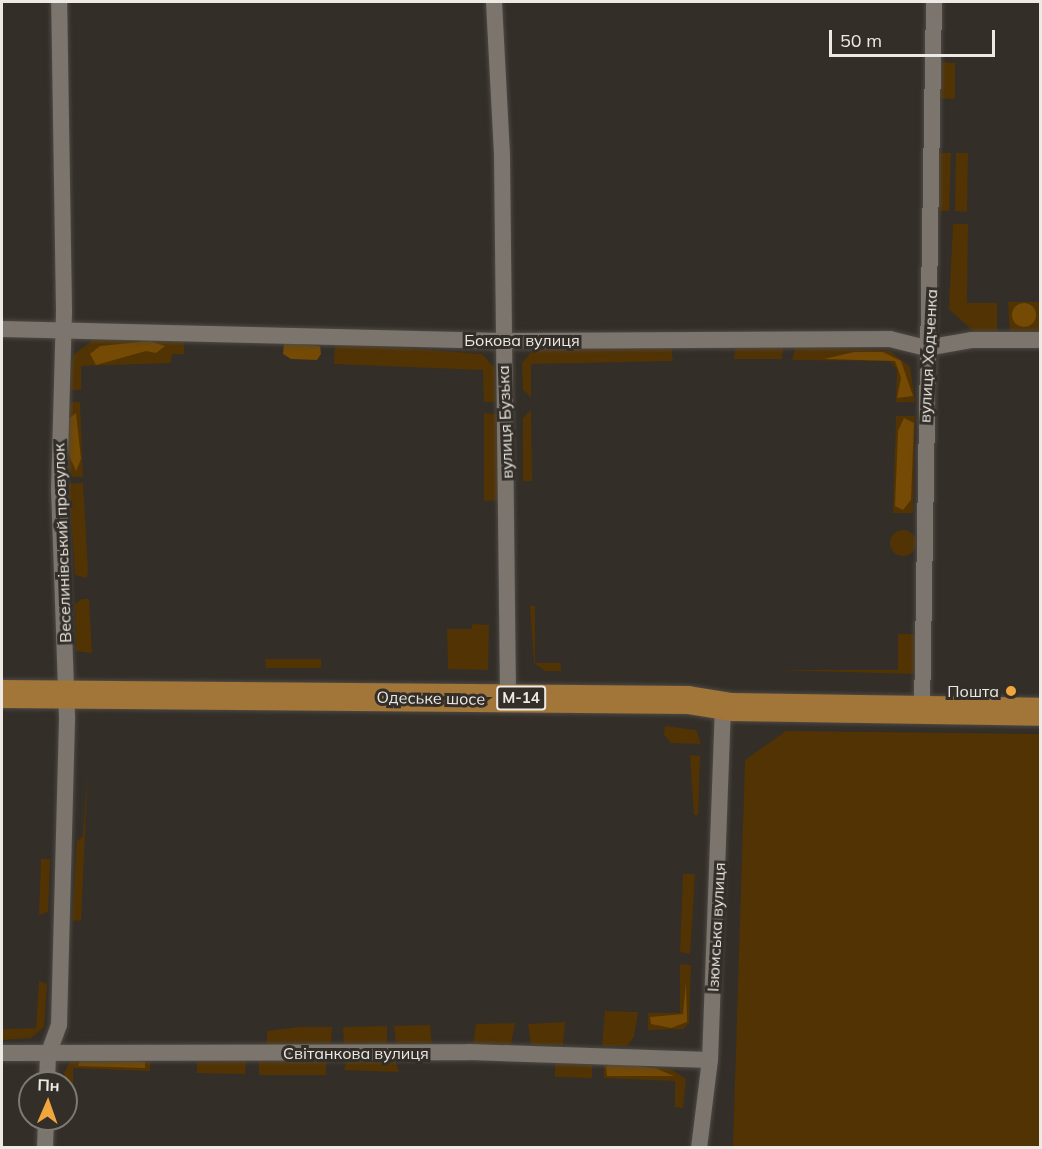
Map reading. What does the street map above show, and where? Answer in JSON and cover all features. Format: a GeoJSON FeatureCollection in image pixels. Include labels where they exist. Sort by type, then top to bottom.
{"type":"FeatureCollection","features":[{"type":"Feature","properties":{"kind":"highway","name":"Одеське шосе"},"geometry":{"type":"LineString","coordinates":[[2,694],[688,700],[723,707],[1041,712]]}},
{"type":"Feature","properties":{"kind":"street","name":"Веселинівський провулок"},"geometry":{"type":"LineString","coordinates":[[47,1071],[48,1055],[59,1025],[67,694],[58,470],[62,330],[59,2]]}},
{"type":"Feature","properties":{"kind":"street","name":"вулиця Бузька"},"geometry":{"type":"LineString","coordinates":[[494,2],[508,698]]}},
{"type":"Feature","properties":{"kind":"street","name":"вулиця Ходченка"},"geometry":{"type":"LineString","coordinates":[[922,710],[926,348],[933,308],[934,2]]}},
{"type":"Feature","properties":{"kind":"street","name":"Бокова вулиця"},"geometry":{"type":"LineString","coordinates":[[2,328],[502,341],[810,337],[890,339],[926,348],[972,340],[1041,340]]}},
{"type":"Feature","properties":{"kind":"street","name":"Ізюмська вулиця"},"geometry":{"type":"LineString","coordinates":[[699,1148],[710,1060],[723,707]]}},
{"type":"Feature","properties":{"kind":"street","name":"Світанкова вулиця"},"geometry":{"type":"LineString","coordinates":[[2,1053],[48,1055],[469,1052],[710,1060]]}},
{"type":"Feature","properties":{"kind":"street"},"geometry":{"type":"LineString","coordinates":[[45,1148],[46,1131]]}},
{"type":"Feature","properties":{"kind":"shaded area"},"geometry":{"type":"Polygon","coordinates":[[[940,62],[955,63],[955,99],[939,98],[940,62]]]}},
{"type":"Feature","properties":{"kind":"shaded area"},"geometry":{"type":"Polygon","coordinates":[[[939,153],[951,153],[949,211],[939,211],[939,153]]]}},
{"type":"Feature","properties":{"kind":"shaded area"},"geometry":{"type":"Polygon","coordinates":[[[956,153],[968,153],[967,212],[955,211],[956,153]]]}},
{"type":"Feature","properties":{"kind":"shaded area"},"geometry":{"type":"Polygon","coordinates":[[[953,224],[968,224],[967,303],[997,303],[997,332],[974,332],[949,309],[953,224]]]}},
{"type":"Feature","properties":{"kind":"shaded area"},"geometry":{"type":"Polygon","coordinates":[[[1008,302],[1040,302],[1040,331],[1010,332],[1008,302]]]}},
{"type":"Feature","properties":{"kind":"shaded area"},"geometry":{"type":"Polygon","coordinates":[[[1019,303],[1029,303],[1036,310],[1036,320],[1029,327],[1019,327],[1012,320],[1012,310],[1019,303]]]}},
{"type":"Feature","properties":{"kind":"shaded area"},"geometry":{"type":"Polygon","coordinates":[[[96,338],[184,339],[184,354],[172,354],[171,363],[81,366],[81,390],[68,390],[73,355],[96,338]]]}},
{"type":"Feature","properties":{"kind":"shaded area"},"geometry":{"type":"Polygon","coordinates":[[[150,341],[165,346],[156,353],[146,351],[96,365],[90,354],[100,346],[150,341]]]}},
{"type":"Feature","properties":{"kind":"shaded area"},"geometry":{"type":"Polygon","coordinates":[[[284,343],[320,346],[321,354],[317,360],[291,359],[283,354],[284,343]]]}},
{"type":"Feature","properties":{"kind":"shaded area"},"geometry":{"type":"Polygon","coordinates":[[[335,343],[482,354],[495,368],[496,402],[484,402],[483,370],[334,364],[335,343]]]}},
{"type":"Feature","properties":{"kind":"shaded area"},"geometry":{"type":"Polygon","coordinates":[[[736,343],[783,346],[782,359],[734,359],[736,343]]]}},
{"type":"Feature","properties":{"kind":"shaded area"},"geometry":{"type":"Polygon","coordinates":[[[671,345],[673,361],[531,364],[531,397],[523,390],[522,363],[535,348],[671,345]]]}},
{"type":"Feature","properties":{"kind":"shaded area"},"geometry":{"type":"Polygon","coordinates":[[[796,346],[890,351],[910,367],[915,402],[896,402],[897,369],[889,361],[792,360],[796,346]]]}},
{"type":"Feature","properties":{"kind":"shaded area"},"geometry":{"type":"Polygon","coordinates":[[[854,352],[883,352],[901,361],[913,396],[897,398],[901,378],[895,361],[824,359],[854,352]]]}},
{"type":"Feature","properties":{"kind":"shaded area"},"geometry":{"type":"Polygon","coordinates":[[[67,402],[80,402],[83,477],[69,477],[67,402]]]}},
{"type":"Feature","properties":{"kind":"shaded area"},"geometry":{"type":"Polygon","coordinates":[[[531,410],[532,481],[523,481],[523,418],[531,410]]]}},
{"type":"Feature","properties":{"kind":"shaded area"},"geometry":{"type":"Polygon","coordinates":[[[76,413],[81,459],[76,471],[68,453],[68,419],[76,413]]]}},
{"type":"Feature","properties":{"kind":"shaded area"},"geometry":{"type":"Polygon","coordinates":[[[484,413],[497,414],[499,500],[484,501],[484,413]]]}},
{"type":"Feature","properties":{"kind":"shaded area"},"geometry":{"type":"Polygon","coordinates":[[[896,416],[915,416],[913,513],[893,513],[896,416]]]}},
{"type":"Feature","properties":{"kind":"shaded area"},"geometry":{"type":"Polygon","coordinates":[[[904,418],[914,423],[911,500],[903,510],[895,506],[898,431],[904,418]]]}},
{"type":"Feature","properties":{"kind":"shaded area"},"geometry":{"type":"Polygon","coordinates":[[[83,483],[87,578],[75,575],[69,484],[83,483]]]}},
{"type":"Feature","properties":{"kind":"shaded area"},"geometry":{"type":"Polygon","coordinates":[[[903,530],[912,534],[916,543],[912,552],[903,556],[894,552],[890,543],[894,534],[903,530]]]}},
{"type":"Feature","properties":{"kind":"shaded area"},"geometry":{"type":"Polygon","coordinates":[[[82,599],[89,599],[92,653],[76,651],[75,604],[82,599]]]}},
{"type":"Feature","properties":{"kind":"shaded area"},"geometry":{"type":"Polygon","coordinates":[[[530,606],[535,606],[535,663],[561,663],[561,671],[545,671],[534,663],[530,606]]]}},
{"type":"Feature","properties":{"kind":"shaded area"},"geometry":{"type":"Polygon","coordinates":[[[472,624],[489,625],[488,670],[448,669],[447,629],[472,629],[472,624]]]}},
{"type":"Feature","properties":{"kind":"shaded area"},"geometry":{"type":"Polygon","coordinates":[[[898,634],[915,634],[915,674],[773,670],[898,670],[898,634]]]}},
{"type":"Feature","properties":{"kind":"shaded area"},"geometry":{"type":"Polygon","coordinates":[[[265,659],[321,659],[321,668],[266,668],[265,659]]]}},
{"type":"Feature","properties":{"kind":"shaded area"},"geometry":{"type":"Polygon","coordinates":[[[665,726],[696,730],[701,744],[671,743],[664,735],[665,726]]]}},
{"type":"Feature","properties":{"kind":"shaded area"},"geometry":{"type":"Polygon","coordinates":[[[786,731],[1040,734],[1040,1147],[733,1147],[745,760],[786,731]]]}},
{"type":"Feature","properties":{"kind":"shaded area"},"geometry":{"type":"Polygon","coordinates":[[[690,755],[700,756],[698,815],[694,815],[690,755]]]}},
{"type":"Feature","properties":{"kind":"shaded area"},"geometry":{"type":"Polygon","coordinates":[[[88,766],[81,921],[72,920],[77,841],[83,836],[88,766]]]}},
{"type":"Feature","properties":{"kind":"shaded area"},"geometry":{"type":"Polygon","coordinates":[[[41,859],[50,859],[48,912],[39,915],[41,859]]]}},
{"type":"Feature","properties":{"kind":"shaded area"},"geometry":{"type":"Polygon","coordinates":[[[683,874],[695,874],[690,954],[680,952],[683,874]]]}},
{"type":"Feature","properties":{"kind":"shaded area"},"geometry":{"type":"Polygon","coordinates":[[[680,964],[691,965],[689,1023],[683,1029],[648,1030],[648,1013],[680,1013],[680,964]]]}},
{"type":"Feature","properties":{"kind":"shaded area"},"geometry":{"type":"Polygon","coordinates":[[[39,981],[47,984],[44,1027],[31,1038],[2,1040],[2,1029],[36,1028],[39,981]]]}},
{"type":"Feature","properties":{"kind":"shaded area"},"geometry":{"type":"Polygon","coordinates":[[[686,981],[687,1022],[671,1028],[651,1024],[650,1017],[683,1014],[686,981]]]}},
{"type":"Feature","properties":{"kind":"shaded area"},"geometry":{"type":"Polygon","coordinates":[[[605,1011],[638,1012],[634,1037],[627,1046],[602,1046],[605,1011]]]}},
{"type":"Feature","properties":{"kind":"shaded area"},"geometry":{"type":"Polygon","coordinates":[[[565,1022],[563,1045],[531,1045],[528,1024],[565,1022]]]}},
{"type":"Feature","properties":{"kind":"shaded area"},"geometry":{"type":"Polygon","coordinates":[[[515,1023],[511,1045],[473,1045],[476,1024],[515,1023]]]}},
{"type":"Feature","properties":{"kind":"shaded area"},"geometry":{"type":"Polygon","coordinates":[[[430,1025],[432,1046],[396,1046],[394,1026],[430,1025]]]}},
{"type":"Feature","properties":{"kind":"shaded area"},"geometry":{"type":"Polygon","coordinates":[[[387,1026],[387,1046],[344,1046],[343,1027],[387,1026]]]}},
{"type":"Feature","properties":{"kind":"shaded area"},"geometry":{"type":"Polygon","coordinates":[[[300,1027],[332,1027],[331,1046],[270,1048],[267,1042],[267,1031],[300,1027]]]}},
{"type":"Feature","properties":{"kind":"shaded area"},"geometry":{"type":"Polygon","coordinates":[[[150,1057],[150,1071],[73,1068],[73,1071],[65,1071],[71,1060],[150,1057]]]}},
{"type":"Feature","properties":{"kind":"shaded area"},"geometry":{"type":"Polygon","coordinates":[[[81,1059],[127,1059],[145,1062],[145,1068],[78,1066],[81,1059]]]}},
{"type":"Feature","properties":{"kind":"shaded area"},"geometry":{"type":"Polygon","coordinates":[[[197,1059],[246,1061],[245,1074],[197,1073],[197,1059]]]}},
{"type":"Feature","properties":{"kind":"shaded area"},"geometry":{"type":"Polygon","coordinates":[[[395,1060],[399,1072],[344,1070],[347,1061],[395,1060]]]}},
{"type":"Feature","properties":{"kind":"shaded area"},"geometry":{"type":"Polygon","coordinates":[[[555,1060],[592,1061],[592,1078],[555,1077],[555,1060]]]}},
{"type":"Feature","properties":{"kind":"shaded area"},"geometry":{"type":"Polygon","coordinates":[[[259,1061],[326,1061],[326,1075],[259,1075],[259,1061]]]}},
{"type":"Feature","properties":{"kind":"shaded area"},"geometry":{"type":"Polygon","coordinates":[[[604,1061],[671,1069],[686,1079],[683,1108],[675,1107],[675,1081],[604,1078],[604,1061]]]}},
{"type":"Feature","properties":{"kind":"shaded area"},"geometry":{"type":"Polygon","coordinates":[[[615,1063],[655,1068],[674,1076],[607,1076],[606,1066],[615,1063]]]}},
{"type":"Feature","properties":{"kind":"place","name":"Пошта"},"geometry":{"type":"Point","coordinates":[1011,691]}}]}
